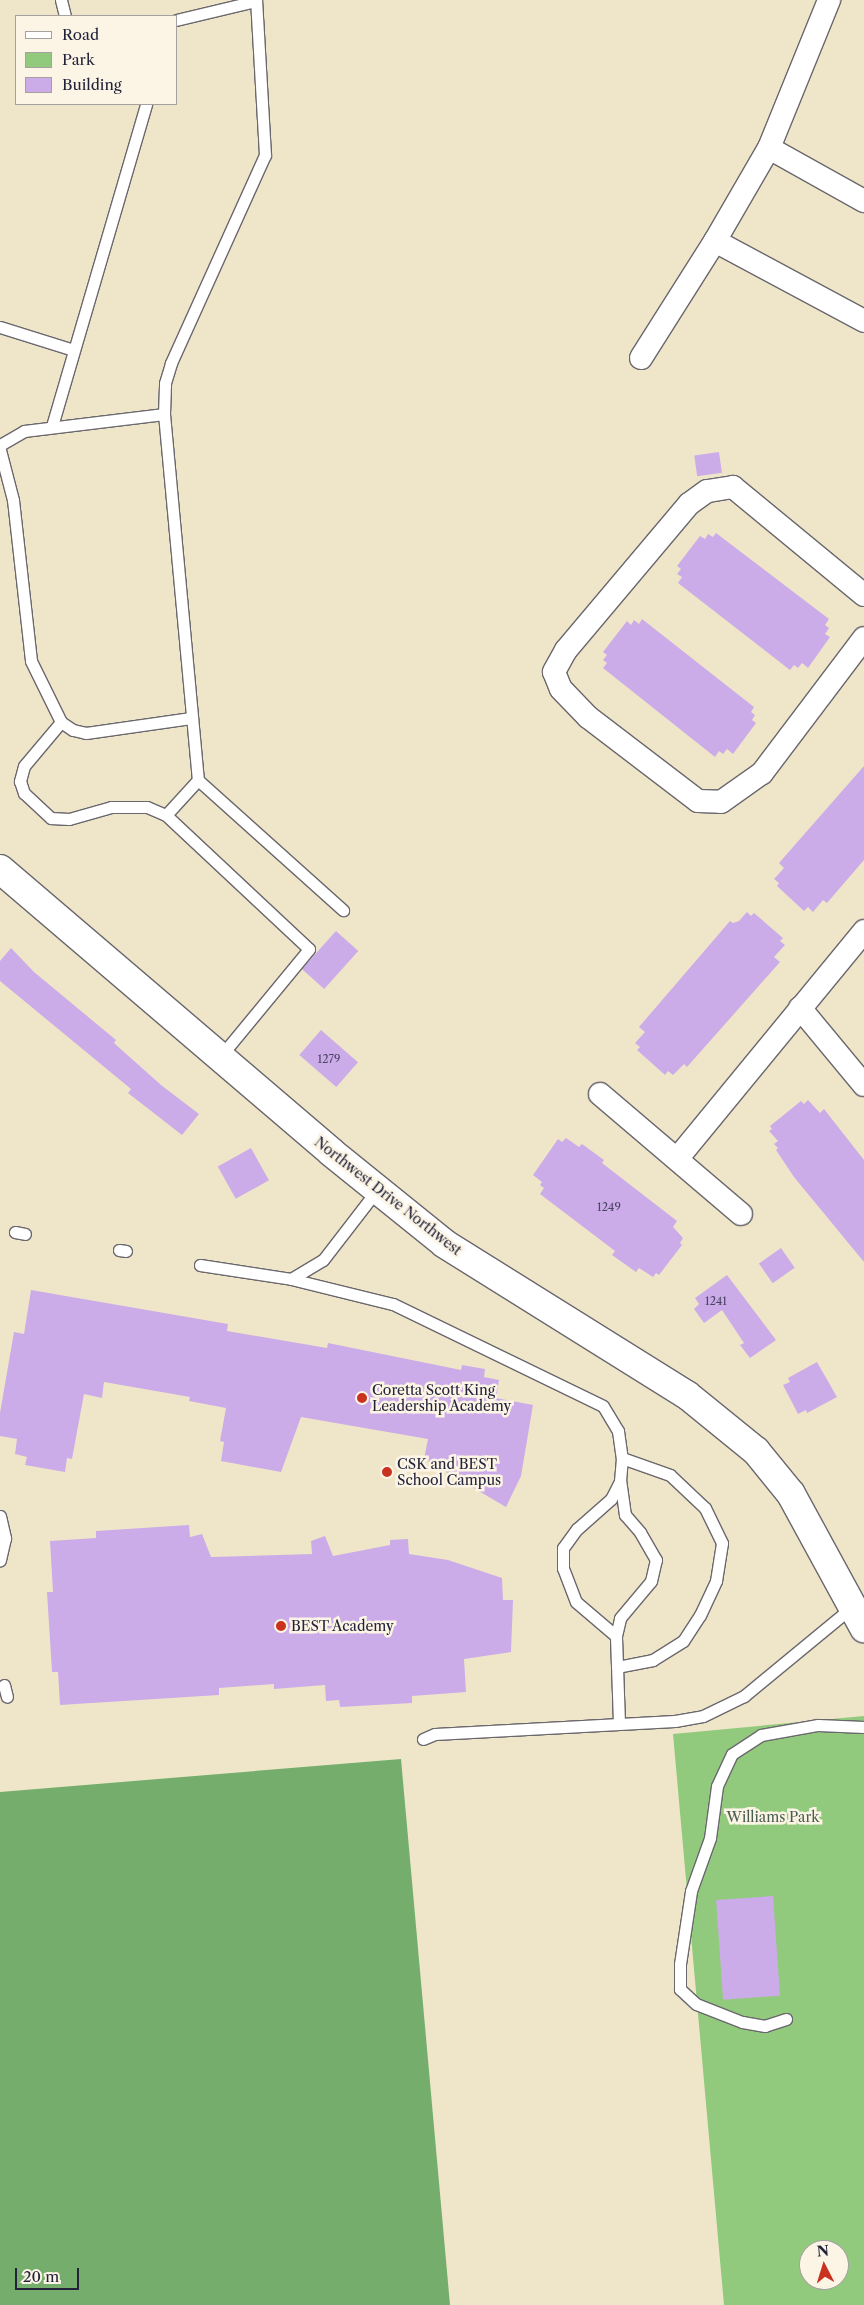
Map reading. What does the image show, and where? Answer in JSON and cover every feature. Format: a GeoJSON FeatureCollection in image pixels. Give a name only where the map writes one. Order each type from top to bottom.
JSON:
{"type":"FeatureCollection","features":[{"type":"Feature","properties":{"kind":"street"},"geometry":{"type":"LineString","coordinates":[[641,358],[715,242],[769,148],[829,0]]}},
{"type":"Feature","properties":{"kind":"street"},"geometry":{"type":"LineString","coordinates":[[769,148],[864,201]]}},
{"type":"Feature","properties":{"kind":"street"},"geometry":{"type":"LineString","coordinates":[[715,242],[864,321]]}},
{"type":"Feature","properties":{"kind":"street"},"geometry":{"type":"LineString","coordinates":[[864,595],[733,487],[707,490],[689,504],[566,650],[554,672],[561,689],[588,717],[698,801],[721,802],[762,773],[864,638]]}},
{"type":"Feature","properties":{"kind":"street","name":"Northwest Drive Northwest"},"geometry":{"type":"LineString","coordinates":[[0,869],[377,1190],[445,1244],[687,1395],[756,1451],[791,1494],[858,1617]]}},
{"type":"Feature","properties":{"kind":"street"},"geometry":{"type":"LineString","coordinates":[[677,1160],[864,931]]}},
{"type":"Feature","properties":{"kind":"street"},"geometry":{"type":"LineString","coordinates":[[800,1008],[864,1085]]}},
{"type":"Feature","properties":{"kind":"street"},"geometry":{"type":"LineString","coordinates":[[600,1094],[741,1214]]}},
{"type":"Feature","properties":{"kind":"lane"},"geometry":{"type":"LineString","coordinates":[[61,0],[65,15]]}},
{"type":"Feature","properties":{"kind":"lane"},"geometry":{"type":"LineString","coordinates":[[178,20],[256,1],[265,155],[171,363],[165,383],[164,414],[190,718],[198,780],[343,910]]}},
{"type":"Feature","properties":{"kind":"lane"},"geometry":{"type":"LineString","coordinates":[[52,426],[146,105]]}},
{"type":"Feature","properties":{"kind":"lane"},"geometry":{"type":"LineString","coordinates":[[0,327],[74,350]]}},
{"type":"Feature","properties":{"kind":"lane"},"geometry":{"type":"LineString","coordinates":[[0,445],[24,431],[52,426],[164,414]]}},
{"type":"Feature","properties":{"kind":"lane"},"geometry":{"type":"LineString","coordinates":[[0,450],[13,500],[31,662],[61,722],[73,730],[86,733],[190,718]]}},
{"type":"Feature","properties":{"kind":"lane"},"geometry":{"type":"LineString","coordinates":[[61,722],[24,766],[20,781],[24,793],[51,818],[69,819],[111,807],[147,807],[166,815],[309,949],[220,1057]]}},
{"type":"Feature","properties":{"kind":"lane"},"geometry":{"type":"LineString","coordinates":[[166,815],[198,780]]}},
{"type":"Feature","properties":{"kind":"lane"},"geometry":{"type":"LineString","coordinates":[[291,1279],[323,1260],[377,1190]]}},
{"type":"Feature","properties":{"kind":"lane"},"geometry":{"type":"LineString","coordinates":[[200,1265],[291,1279],[393,1304],[603,1406],[618,1431],[622,1458],[620,1481],[625,1515],[640,1532],[656,1560],[651,1581],[620,1618],[616,1636],[619,1722]]}},
{"type":"Feature","properties":{"kind":"lane"},"geometry":{"type":"LineString","coordinates":[[618,1667],[653,1660],[683,1641],[716,1581],[722,1543],[705,1508],[670,1475],[622,1458]]}},
{"type":"Feature","properties":{"kind":"lane"},"geometry":{"type":"LineString","coordinates":[[616,1636],[576,1602],[563,1568],[563,1548],[577,1529],[611,1499],[620,1481]]}},
{"type":"Feature","properties":{"kind":"lane"},"geometry":{"type":"LineString","coordinates":[[0,1516],[5,1538],[0,1560]]}},
{"type":"Feature","properties":{"kind":"lane"},"geometry":{"type":"LineString","coordinates":[[423,1739],[435,1734],[703,1716],[744,1696],[858,1617]]}},
{"type":"Feature","properties":{"kind":"lane"},"geometry":{"type":"LineString","coordinates":[[4,1685],[7,1697]]}},
{"type":"Feature","properties":{"kind":"lane"},"geometry":{"type":"LineString","coordinates":[[786,2019],[765,2026],[742,2022],[696,2004],[680,1989],[680,1964],[691,1891],[710,1838],[716,1786],[732,1754],[761,1735],[818,1724],[864,1728]]}},
{"type":"Feature","properties":{"kind":"green space","name":"Williams Park"},"geometry":{"type":"Polygon","coordinates":[[[864,1716],[864,2305],[724,2305],[673,1734],[864,1716]]]}},
{"type":"Feature","properties":{"kind":"green space"},"geometry":{"type":"Polygon","coordinates":[[[401,1759],[450,2305],[0,2305],[0,1792],[401,1759]]]}},
{"type":"Feature","properties":{"kind":"building"},"geometry":{"type":"Polygon","coordinates":[[[719,452],[722,473],[697,476],[694,455],[719,452]]]}},
{"type":"Feature","properties":{"kind":"building"},"geometry":{"type":"Polygon","coordinates":[[[716,533],[829,619],[825,625],[829,628],[825,634],[830,637],[808,668],[802,663],[798,668],[794,665],[790,670],[678,583],[682,577],[677,574],[681,569],[677,566],[700,536],[705,539],[708,534],[713,537],[716,533]]]}},
{"type":"Feature","properties":{"kind":"building"},"geometry":{"type":"Polygon","coordinates":[[[642,619],[754,707],[751,712],[755,715],[752,720],[756,723],[733,754],[727,749],[723,754],[719,751],[715,757],[603,668],[607,663],[603,660],[607,655],[603,652],[627,621],[631,625],[634,620],[639,624],[642,619]]]}},
{"type":"Feature","properties":{"kind":"building"},"geometry":{"type":"Polygon","coordinates":[[[864,766],[864,860],[827,903],[823,900],[813,912],[808,907],[804,911],[777,886],[779,883],[774,879],[784,868],[779,863],[864,766]]]}},
{"type":"Feature","properties":{"kind":"building"},"geometry":{"type":"Polygon","coordinates":[[[747,912],[751,916],[754,913],[783,938],[780,941],[785,945],[774,957],[780,962],[687,1067],[684,1064],[673,1075],[668,1071],[665,1075],[637,1050],[640,1047],[635,1043],[645,1032],[639,1027],[730,921],[733,923],[739,921],[747,912]]]}},
{"type":"Feature","properties":{"kind":"building"},"geometry":{"type":"Polygon","coordinates":[[[336,931],[358,951],[324,989],[302,969],[336,931]]]}},
{"type":"Feature","properties":{"kind":"building"},"geometry":{"type":"Polygon","coordinates":[[[11,948],[34,972],[116,1040],[114,1043],[161,1085],[199,1114],[182,1135],[128,1093],[131,1089],[0,981],[0,961],[11,948]]]}},
{"type":"Feature","properties":{"kind":"building"},"geometry":{"type":"Polygon","coordinates":[[[321,1030],[358,1062],[336,1087],[299,1055],[321,1030]]]}},
{"type":"Feature","properties":{"kind":"building"},"geometry":{"type":"Polygon","coordinates":[[[808,1100],[820,1113],[824,1109],[864,1160],[864,1262],[794,1177],[776,1150],[778,1148],[774,1144],[778,1141],[769,1131],[772,1129],[770,1126],[801,1101],[804,1104],[808,1100]]]}},
{"type":"Feature","properties":{"kind":"building"},"geometry":{"type":"Polygon","coordinates":[[[566,1138],[579,1147],[582,1144],[604,1160],[602,1163],[677,1221],[673,1227],[683,1238],[680,1243],[682,1245],[659,1275],[656,1273],[653,1277],[639,1268],[636,1272],[612,1255],[615,1251],[540,1194],[544,1188],[540,1185],[542,1182],[533,1175],[558,1139],[562,1142],[566,1138]]]}},
{"type":"Feature","properties":{"kind":"building"},"geometry":{"type":"Polygon","coordinates":[[[251,1148],[269,1180],[236,1199],[218,1166],[251,1148]]]}},
{"type":"Feature","properties":{"kind":"building"},"geometry":{"type":"Polygon","coordinates":[[[781,1248],[795,1268],[773,1283],[759,1263],[781,1248]]]}},
{"type":"Feature","properties":{"kind":"building"},"geometry":{"type":"Polygon","coordinates":[[[727,1275],[776,1340],[750,1358],[740,1345],[744,1343],[722,1310],[704,1323],[694,1309],[699,1304],[695,1298],[727,1275]]]}},
{"type":"Feature","properties":{"kind":"building","name":"Coretta Scott King Leadership Academy"},"geometry":{"type":"Polygon","coordinates":[[[31,1290],[228,1324],[227,1331],[327,1348],[328,1343],[461,1370],[462,1365],[485,1369],[484,1377],[499,1380],[496,1398],[533,1405],[521,1476],[506,1507],[424,1459],[428,1439],[301,1417],[281,1472],[221,1461],[224,1442],[220,1441],[226,1408],[189,1401],[190,1397],[104,1382],[102,1398],[84,1394],[72,1459],[67,1458],[65,1472],[25,1465],[27,1457],[15,1454],[17,1439],[0,1436],[0,1413],[14,1332],[24,1334],[31,1290]]]}},
{"type":"Feature","properties":{"kind":"building"},"geometry":{"type":"Polygon","coordinates":[[[817,1362],[837,1397],[807,1413],[806,1410],[798,1414],[783,1385],[790,1382],[788,1378],[817,1362]]]}},
{"type":"Feature","properties":{"kind":"building","name":"BEST Academy"},"geometry":{"type":"Polygon","coordinates":[[[189,1525],[190,1537],[202,1534],[211,1557],[312,1554],[311,1541],[325,1536],[333,1556],[390,1545],[390,1540],[408,1539],[409,1554],[448,1560],[502,1578],[503,1600],[513,1600],[511,1652],[464,1659],[466,1692],[412,1696],[412,1703],[340,1707],[339,1700],[326,1701],[325,1685],[274,1689],[274,1684],[219,1688],[219,1695],[60,1705],[58,1672],[52,1672],[47,1592],[53,1592],[50,1541],[96,1538],[96,1531],[189,1525]]]}},
{"type":"Feature","properties":{"kind":"building"},"geometry":{"type":"Polygon","coordinates":[[[773,1896],[780,1996],[723,2000],[716,1900],[773,1896]]]}},
{"type":"Feature","properties":{"kind":"place","name":"Coretta Scott King Leadership Academy"},"geometry":{"type":"Point","coordinates":[362,1398]}},
{"type":"Feature","properties":{"kind":"place","name":"CSK and BEST School Campus"},"geometry":{"type":"Point","coordinates":[387,1472]}},
{"type":"Feature","properties":{"kind":"place","name":"BEST Academy"},"geometry":{"type":"Point","coordinates":[281,1626]}}]}
